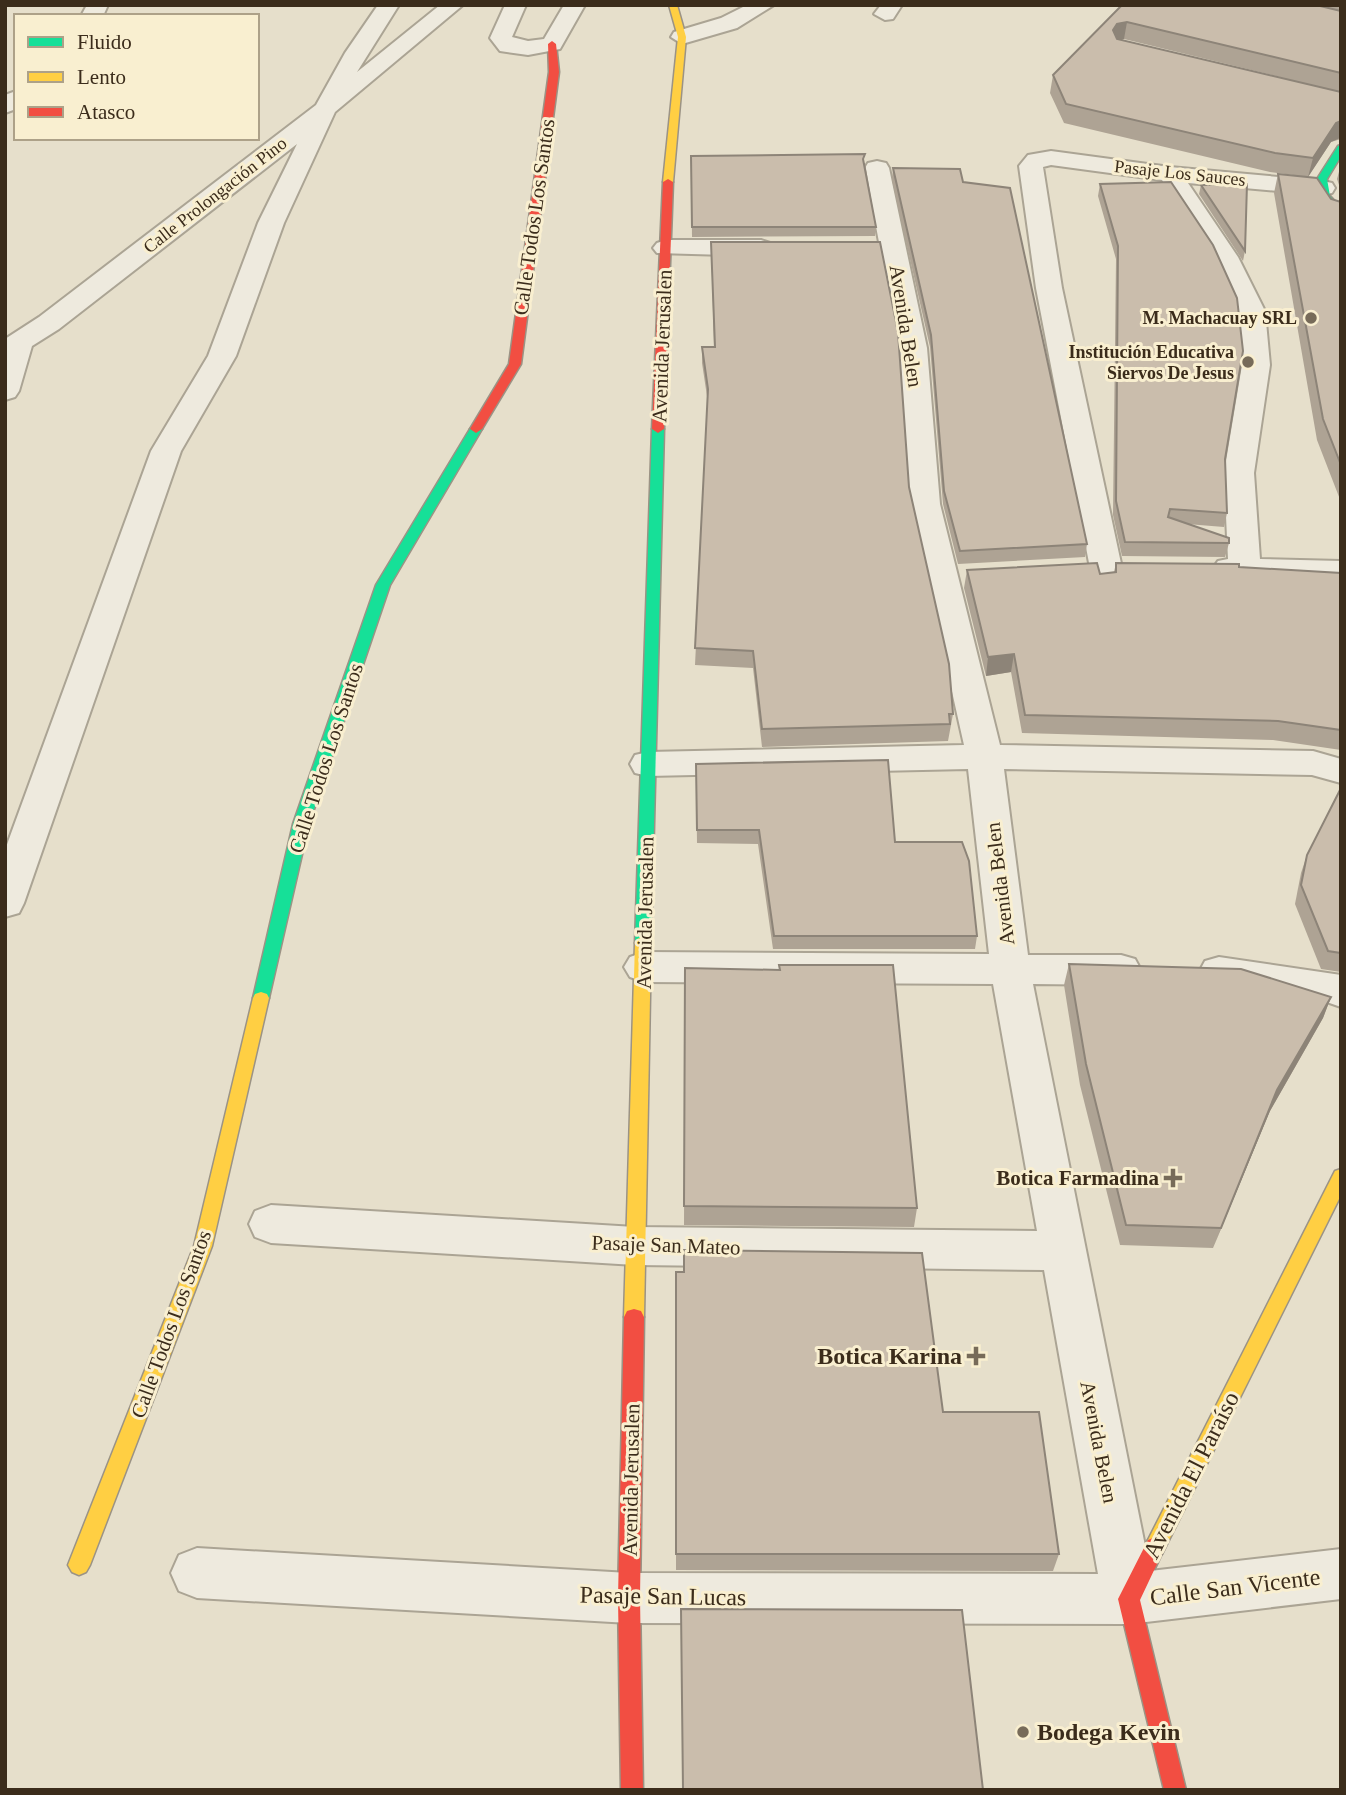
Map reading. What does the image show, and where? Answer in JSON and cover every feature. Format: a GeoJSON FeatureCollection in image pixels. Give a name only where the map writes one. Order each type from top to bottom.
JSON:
{"type":"FeatureCollection","features":[{"type":"Feature","properties":{"kind":"street"},"geometry":{"type":"LineString","coordinates":[[5,903],[166,451],[222,356],[271,223],[326,107],[356,53],[389,5]]}},
{"type":"Feature","properties":{"kind":"street","name":"Calle Prolongación Pino"},"geometry":{"type":"LineString","coordinates":[[12,347],[251,169],[453,5]]}},
{"type":"Feature","properties":{"kind":"street"},"geometry":{"type":"LineString","coordinates":[[516,5],[501,38],[508,46],[528,48],[552,44],[575,5]]}},
{"type":"Feature","properties":{"kind":"street"},"geometry":{"type":"LineString","coordinates":[[673,5],[682,37],[729,23],[764,5]]}},
{"type":"Feature","properties":{"kind":"street","name":"Avenida Jerusalen"},"geometry":{"type":"LineString","coordinates":[[632,1790],[629,1598],[648,764],[669,164],[682,37]]}},
{"type":"Feature","properties":{"kind":"street","name":"Calle Todos Los Santos"},"geometry":{"type":"LineString","coordinates":[[79,1566],[203,1246],[301,824],[383,585],[515,364],[554,72],[552,44]]}},
{"type":"Feature","properties":{"kind":"street"},"geometry":{"type":"LineString","coordinates":[[1053,136],[1183,175],[1251,311],[1256,365],[1239,473],[1245,569]]}},
{"type":"Feature","properties":{"kind":"street"},"geometry":{"type":"LineString","coordinates":[[1341,148],[1322,179],[1325,197],[1341,215]]}},
{"type":"Feature","properties":{"kind":"street","name":"Pasaje Los Sauces"},"geometry":{"type":"LineString","coordinates":[[1106,568],[1049,288],[1031,166],[1037,160],[1051,158],[1183,175],[1323,188]]}},
{"type":"Feature","properties":{"kind":"street","name":"Avenida Belen"},"geometry":{"type":"LineString","coordinates":[[877,168],[879,247],[913,348],[925,504],[957,576],[985,757],[1010,967],[1129,1599]]}},
{"type":"Feature","properties":{"kind":"street"},"geometry":{"type":"LineString","coordinates":[[666,248],[786,248]]}},
{"type":"Feature","properties":{"kind":"street"},"geometry":{"type":"LineString","coordinates":[[5,391],[12,347]]}},
{"type":"Feature","properties":{"kind":"street"},"geometry":{"type":"LineString","coordinates":[[1203,568],[1341,571]]}},
{"type":"Feature","properties":{"kind":"street"},"geometry":{"type":"LineString","coordinates":[[648,764],[985,757],[1313,763],[1341,771]]}},
{"type":"Feature","properties":{"kind":"street"},"geometry":{"type":"LineString","coordinates":[[644,967],[1010,967],[1174,971],[1241,974],[1327,986],[1341,992]]}},
{"type":"Feature","properties":{"kind":"street","name":"Avenida El Paraíso"},"geometry":{"type":"LineString","coordinates":[[1129,1599],[1341,1176]]}},
{"type":"Feature","properties":{"kind":"street","name":"Pasaje San Mateo"},"geometry":{"type":"LineString","coordinates":[[271,1224],[635,1246],[1062,1251]]}},
{"type":"Feature","properties":{"kind":"street","name":"Pasaje San Lucas"},"geometry":{"type":"LineString","coordinates":[[197,1573],[629,1598],[1129,1599]]}},
{"type":"Feature","properties":{"kind":"street","name":"Calle San Vicente"},"geometry":{"type":"LineString","coordinates":[[1129,1599],[1341,1574]]}},
{"type":"Feature","properties":{"kind":"street"},"geometry":{"type":"LineString","coordinates":[[1129,1599],[1175,1790]]}},
{"type":"Feature","properties":{"kind":"building"},"geometry":{"type":"Polygon","coordinates":[[[1122,5],[1316,5],[1341,11],[1341,73],[1127,22],[1117,24],[1113,30],[1117,39],[1341,92],[1341,121],[1336,123],[1313,158],[1275,153],[1066,104],[1053,75],[1122,5]]]}},
{"type":"Feature","properties":{"kind":"building"},"geometry":{"type":"Polygon","coordinates":[[[865,154],[863,159],[876,227],[692,227],[691,156],[865,154]]]}},
{"type":"Feature","properties":{"kind":"building"},"geometry":{"type":"Polygon","coordinates":[[[893,168],[960,169],[963,182],[1010,188],[1087,544],[960,551],[944,491],[931,335],[893,168]]]}},
{"type":"Feature","properties":{"kind":"building"},"geometry":{"type":"Polygon","coordinates":[[[1278,174],[1317,178],[1331,199],[1341,202],[1341,465],[1323,419],[1278,174]]]}},
{"type":"Feature","properties":{"kind":"building"},"geometry":{"type":"Polygon","coordinates":[[[1171,182],[1213,245],[1237,298],[1243,351],[1225,459],[1227,513],[1170,509],[1168,517],[1229,538],[1229,543],[1125,542],[1116,501],[1118,246],[1100,184],[1171,182]]]}},
{"type":"Feature","properties":{"kind":"building"},"geometry":{"type":"Polygon","coordinates":[[[1247,184],[1245,251],[1201,185],[1247,184]]]}},
{"type":"Feature","properties":{"kind":"building"},"geometry":{"type":"Polygon","coordinates":[[[711,242],[880,242],[898,332],[909,487],[949,664],[953,714],[949,714],[950,724],[762,729],[753,651],[695,648],[708,389],[702,347],[715,347],[711,242]]]}},
{"type":"Feature","properties":{"kind":"building"},"geometry":{"type":"Polygon","coordinates":[[[1097,563],[1100,574],[1116,572],[1116,563],[1239,564],[1239,567],[1341,573],[1341,730],[1278,721],[1025,715],[1014,654],[988,657],[967,570],[1097,563]]]}},
{"type":"Feature","properties":{"kind":"building"},"geometry":{"type":"Polygon","coordinates":[[[888,760],[895,842],[962,842],[969,861],[977,936],[774,936],[759,830],[697,830],[696,764],[888,760]]]}},
{"type":"Feature","properties":{"kind":"building"},"geometry":{"type":"Polygon","coordinates":[[[1341,788],[1341,953],[1328,951],[1301,885],[1307,855],[1341,788]]]}},
{"type":"Feature","properties":{"kind":"building"},"geometry":{"type":"Polygon","coordinates":[[[1069,964],[1241,969],[1331,997],[1277,1090],[1221,1228],[1126,1225],[1086,1064],[1069,964]]]}},
{"type":"Feature","properties":{"kind":"building"},"geometry":{"type":"Polygon","coordinates":[[[779,965],[893,965],[917,1208],[684,1206],[685,968],[780,970],[779,965]]]}},
{"type":"Feature","properties":{"kind":"building"},"geometry":{"type":"Polygon","coordinates":[[[684,1250],[922,1253],[943,1412],[1039,1412],[1059,1554],[676,1554],[676,1272],[684,1272],[684,1250]]]}},
{"type":"Feature","properties":{"kind":"building"},"geometry":{"type":"Polygon","coordinates":[[[681,1609],[962,1610],[983,1790],[683,1790],[681,1609]]]}},
{"type":"Feature","properties":{"kind":"traffic: fast"},"geometry":{"type":"LineString","coordinates":[[1341,148],[1322,179],[1325,197],[1341,215]]}},
{"type":"Feature","properties":{"kind":"traffic: fast"},"geometry":{"type":"LineString","coordinates":[[261,998],[301,824],[383,585],[476,429]]}},
{"type":"Feature","properties":{"kind":"traffic: fast"},"geometry":{"type":"LineString","coordinates":[[643,943],[658,429]]}},
{"type":"Feature","properties":{"kind":"traffic: slow"},"geometry":{"type":"LineString","coordinates":[[668,182],[682,37],[673,5]]}},
{"type":"Feature","properties":{"kind":"traffic: slow"},"geometry":{"type":"LineString","coordinates":[[634,1317],[643,943]]}},
{"type":"Feature","properties":{"kind":"traffic: slow"},"geometry":{"type":"LineString","coordinates":[[79,1565],[203,1246],[261,998]]}},
{"type":"Feature","properties":{"kind":"traffic: slow"},"geometry":{"type":"LineString","coordinates":[[1155,1547],[1341,1176]]}},
{"type":"Feature","properties":{"kind":"traffic: jam"},"geometry":{"type":"LineString","coordinates":[[476,429],[515,364],[554,72],[552,44]]}},
{"type":"Feature","properties":{"kind":"traffic: jam"},"geometry":{"type":"LineString","coordinates":[[658,429],[668,182]]}},
{"type":"Feature","properties":{"kind":"traffic: jam"},"geometry":{"type":"LineString","coordinates":[[632,1790],[629,1598],[634,1317]]}},
{"type":"Feature","properties":{"kind":"traffic: jam"},"geometry":{"type":"LineString","coordinates":[[1155,1547],[1129,1599],[1175,1790]]}},
{"type":"Feature","properties":{"kind":"place","name":"M. Machacuay SRL"},"geometry":{"type":"Point","coordinates":[1311,318]}},
{"type":"Feature","properties":{"kind":"place","name":"Institución Educativa Siervos De Jesus"},"geometry":{"type":"Point","coordinates":[1248,362]}},
{"type":"Feature","properties":{"kind":"place","name":"Botica Farmadina"},"geometry":{"type":"Point","coordinates":[1173,1178]}},
{"type":"Feature","properties":{"kind":"place","name":"Botica Karina"},"geometry":{"type":"Point","coordinates":[976,1356]}},
{"type":"Feature","properties":{"kind":"place","name":"Bodega Kevin"},"geometry":{"type":"Point","coordinates":[1023,1732]}}]}
